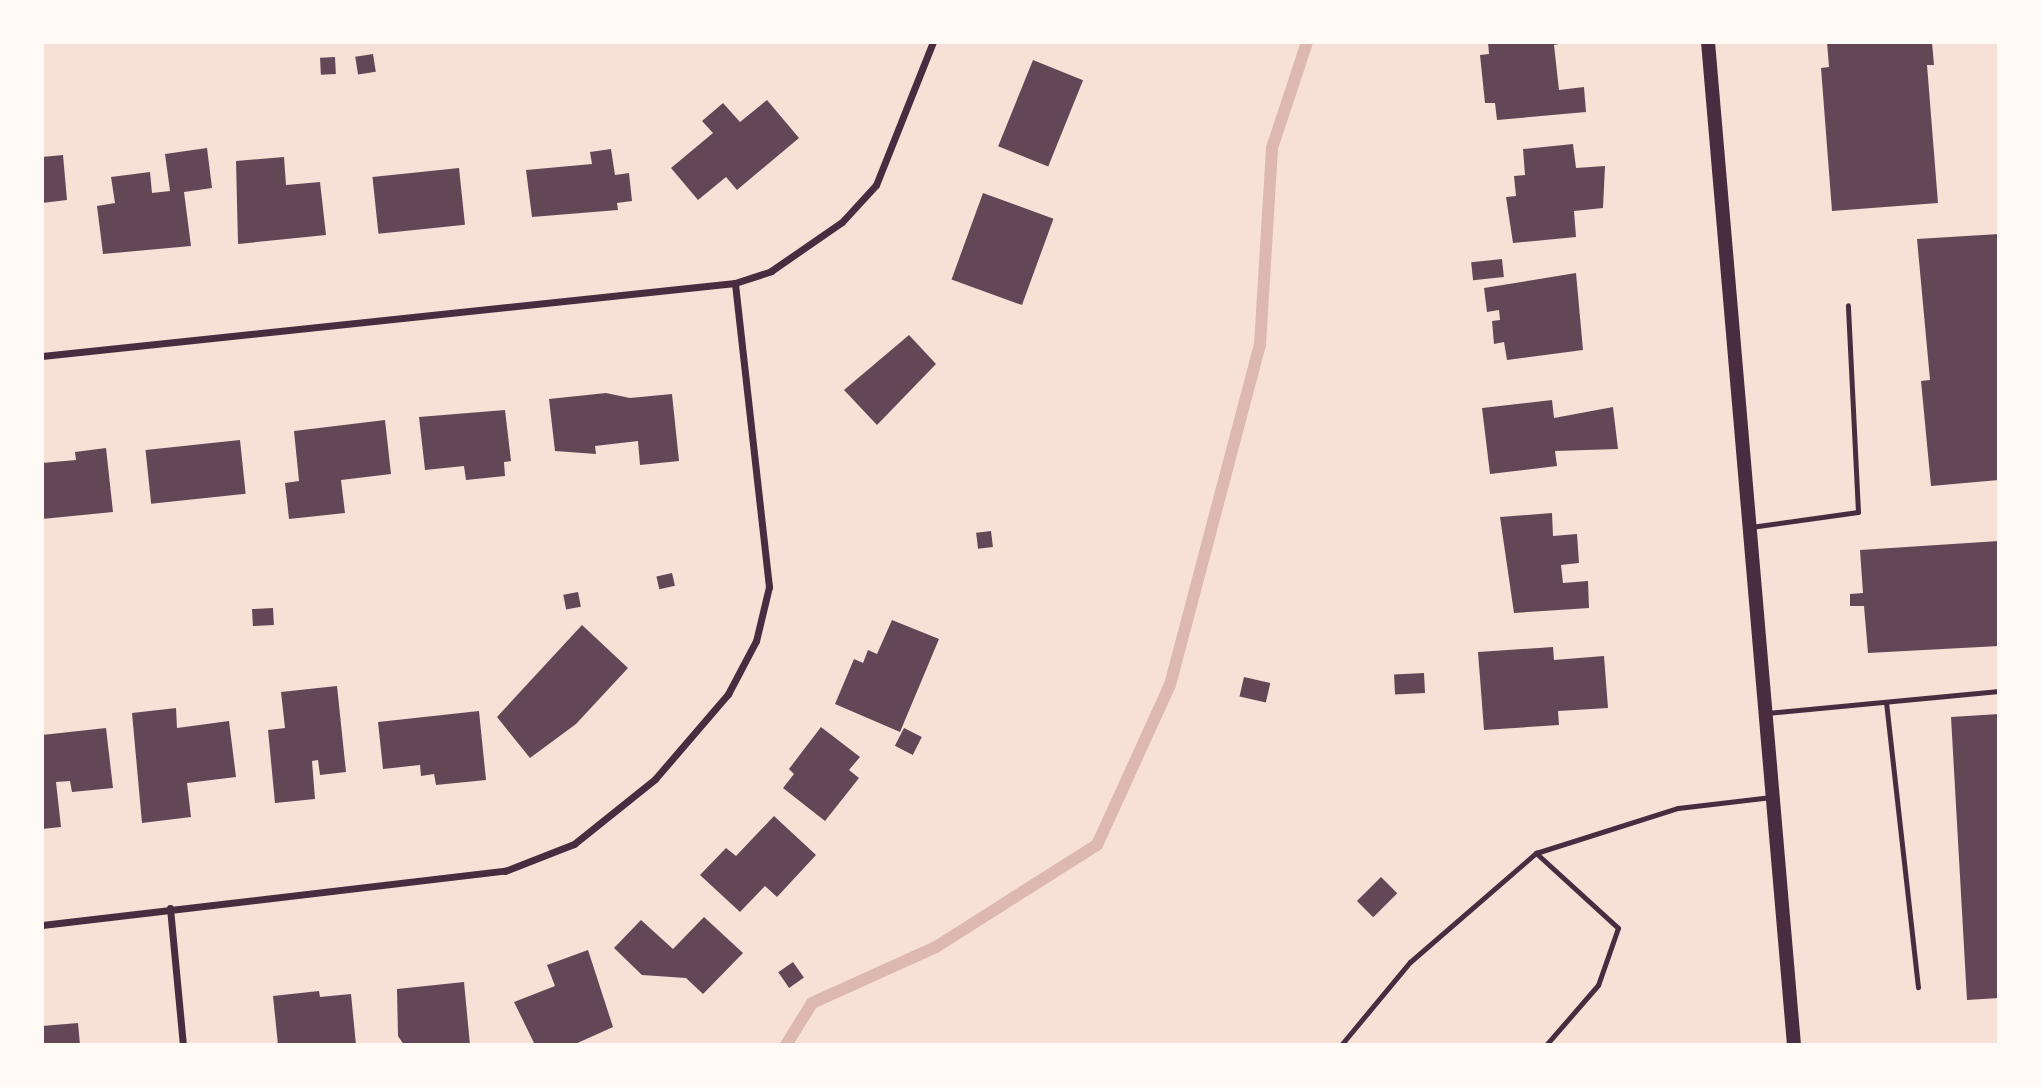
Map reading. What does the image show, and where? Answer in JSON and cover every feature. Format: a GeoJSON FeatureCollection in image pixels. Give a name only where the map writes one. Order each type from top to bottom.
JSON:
{"type":"FeatureCollection","features":[{"type":"Feature","properties":{"kind":"main road"},"geometry":{"type":"LineString","coordinates":[[1708,42],[1794,1045]]}},
{"type":"Feature","properties":{"kind":"street"},"geometry":{"type":"LineString","coordinates":[[42,356],[735,283],[803,251],[876,186],[933,42]]}},
{"type":"Feature","properties":{"kind":"street"},"geometry":{"type":"LineString","coordinates":[[42,925],[506,871],[541,860],[599,827],[700,732],[757,641],[769,587],[735,283]]}},
{"type":"Feature","properties":{"kind":"street"},"geometry":{"type":"LineString","coordinates":[[170,908],[183,1045]]}},
{"type":"Feature","properties":{"kind":"lane"},"geometry":{"type":"LineString","coordinates":[[1751,527],[1858,512],[1848,305]]}},
{"type":"Feature","properties":{"kind":"lane"},"geometry":{"type":"LineString","coordinates":[[1767,713],[1999,691]]}},
{"type":"Feature","properties":{"kind":"lane"},"geometry":{"type":"LineString","coordinates":[[1886,702],[1918,986]]}},
{"type":"Feature","properties":{"kind":"lane"},"geometry":{"type":"LineString","coordinates":[[1341,1045],[1410,962],[1536,853],[1678,808],[1774,797]]}},
{"type":"Feature","properties":{"kind":"lane"},"geometry":{"type":"LineString","coordinates":[[1536,853],[1618,928],[1598,985],[1545,1045]]}},
{"type":"Feature","properties":{"kind":"building"},"geometry":{"type":"Polygon","coordinates":[[[1488,42],[1567,42],[1554,45],[1559,90],[1584,87],[1586,112],[1497,120],[1495,103],[1485,103],[1480,55],[1489,54],[1488,42]]]}},
{"type":"Feature","properties":{"kind":"building"},"geometry":{"type":"Polygon","coordinates":[[[1827,42],[1932,42],[1934,65],[1927,65],[1938,203],[1832,211],[1821,68],[1829,67],[1827,42]]]}},
{"type":"Feature","properties":{"kind":"building"},"geometry":{"type":"Polygon","coordinates":[[[373,54],[376,72],[358,75],[355,57],[373,54]]]}},
{"type":"Feature","properties":{"kind":"building"},"geometry":{"type":"Polygon","coordinates":[[[335,57],[336,74],[321,75],[320,58],[335,57]]]}},
{"type":"Feature","properties":{"kind":"building"},"geometry":{"type":"Polygon","coordinates":[[[1033,60],[1083,80],[1048,166],[998,146],[1033,60]]]}},
{"type":"Feature","properties":{"kind":"building"},"geometry":{"type":"Polygon","coordinates":[[[767,100],[799,138],[737,190],[726,177],[698,200],[671,168],[713,133],[702,121],[723,103],[740,122],[767,100]]]}},
{"type":"Feature","properties":{"kind":"building"},"geometry":{"type":"Polygon","coordinates":[[[1573,144],[1576,168],[1605,166],[1603,208],[1574,211],[1576,237],[1513,243],[1506,197],[1516,196],[1514,176],[1525,175],[1523,149],[1573,144]]]}},
{"type":"Feature","properties":{"kind":"building"},"geometry":{"type":"Polygon","coordinates":[[[207,148],[212,188],[184,192],[191,246],[103,254],[97,206],[115,203],[111,177],[150,172],[152,193],[170,191],[165,154],[207,148]]]}},
{"type":"Feature","properties":{"kind":"building"},"geometry":{"type":"Polygon","coordinates":[[[611,149],[615,175],[629,173],[632,201],[617,203],[618,210],[532,217],[526,170],[592,164],[590,152],[611,149]]]}},
{"type":"Feature","properties":{"kind":"building"},"geometry":{"type":"Polygon","coordinates":[[[63,155],[67,200],[42,203],[42,157],[63,155]]]}},
{"type":"Feature","properties":{"kind":"building"},"geometry":{"type":"Polygon","coordinates":[[[284,157],[286,185],[320,182],[326,235],[238,244],[236,161],[284,157]]]}},
{"type":"Feature","properties":{"kind":"building"},"geometry":{"type":"Polygon","coordinates":[[[459,168],[465,225],[378,234],[372,177],[459,168]]]}},
{"type":"Feature","properties":{"kind":"building"},"geometry":{"type":"Polygon","coordinates":[[[983,193],[1053,219],[1022,305],[952,279],[983,193]]]}},
{"type":"Feature","properties":{"kind":"building"},"geometry":{"type":"Polygon","coordinates":[[[1999,234],[1999,480],[1931,486],[1921,381],[1930,380],[1917,239],[1999,234]]]}},
{"type":"Feature","properties":{"kind":"building"},"geometry":{"type":"Polygon","coordinates":[[[1502,259],[1504,277],[1473,280],[1471,262],[1502,259]]]}},
{"type":"Feature","properties":{"kind":"building"},"geometry":{"type":"Polygon","coordinates":[[[1576,273],[1583,350],[1507,360],[1504,342],[1494,344],[1492,321],[1500,320],[1499,310],[1487,312],[1484,288],[1576,273]]]}},
{"type":"Feature","properties":{"kind":"building"},"geometry":{"type":"Polygon","coordinates":[[[909,335],[936,364],[877,425],[844,390],[909,335]]]}},
{"type":"Feature","properties":{"kind":"building"},"geometry":{"type":"Polygon","coordinates":[[[606,393],[630,398],[672,394],[679,461],[640,465],[638,441],[595,446],[596,454],[555,451],[549,399],[606,393]]]}},
{"type":"Feature","properties":{"kind":"building"},"geometry":{"type":"Polygon","coordinates":[[[1552,400],[1554,418],[1613,407],[1618,449],[1555,451],[1557,466],[1490,474],[1482,408],[1552,400]]]}},
{"type":"Feature","properties":{"kind":"building"},"geometry":{"type":"Polygon","coordinates":[[[505,410],[511,461],[504,462],[505,476],[466,480],[464,466],[425,470],[419,417],[505,410]]]}},
{"type":"Feature","properties":{"kind":"building"},"geometry":{"type":"Polygon","coordinates":[[[385,420],[391,474],[341,480],[345,513],[289,519],[285,483],[299,481],[294,431],[385,420]]]}},
{"type":"Feature","properties":{"kind":"building"},"geometry":{"type":"Polygon","coordinates":[[[240,440],[246,494],[151,504],[146,450],[240,440]]]}},
{"type":"Feature","properties":{"kind":"building"},"geometry":{"type":"Polygon","coordinates":[[[106,448],[113,512],[42,519],[42,463],[76,460],[75,452],[106,448]]]}},
{"type":"Feature","properties":{"kind":"building"},"geometry":{"type":"Polygon","coordinates":[[[1552,513],[1553,536],[1577,534],[1579,563],[1561,565],[1563,583],[1588,581],[1589,608],[1514,613],[1500,517],[1552,513]]]}},
{"type":"Feature","properties":{"kind":"building"},"geometry":{"type":"Polygon","coordinates":[[[991,531],[993,547],[978,549],[976,533],[991,531]]]}},
{"type":"Feature","properties":{"kind":"building"},"geometry":{"type":"Polygon","coordinates":[[[1999,541],[1999,646],[1868,653],[1864,606],[1850,606],[1850,594],[1863,593],[1860,550],[1999,541]]]}},
{"type":"Feature","properties":{"kind":"building"},"geometry":{"type":"Polygon","coordinates":[[[672,573],[675,586],[659,589],[656,577],[672,573]]]}},
{"type":"Feature","properties":{"kind":"building"},"geometry":{"type":"Polygon","coordinates":[[[578,592],[581,607],[566,610],[563,595],[578,592]]]}},
{"type":"Feature","properties":{"kind":"building"},"geometry":{"type":"Polygon","coordinates":[[[273,608],[274,625],[253,626],[252,609],[273,608]]]}},
{"type":"Feature","properties":{"kind":"building"},"geometry":{"type":"Polygon","coordinates":[[[892,620],[939,639],[900,732],[835,704],[854,659],[863,663],[868,650],[877,654],[892,620]]]}},
{"type":"Feature","properties":{"kind":"building"},"geometry":{"type":"Polygon","coordinates":[[[582,625],[628,668],[576,724],[530,758],[497,717],[582,625]]]}},
{"type":"Feature","properties":{"kind":"building"},"geometry":{"type":"Polygon","coordinates":[[[1553,647],[1554,660],[1604,656],[1608,708],[1558,711],[1559,725],[1484,730],[1478,652],[1553,647]]]}},
{"type":"Feature","properties":{"kind":"building"},"geometry":{"type":"Polygon","coordinates":[[[1424,673],[1425,693],[1395,695],[1394,675],[1424,673]]]}},
{"type":"Feature","properties":{"kind":"building"},"geometry":{"type":"Polygon","coordinates":[[[1244,677],[1270,683],[1266,703],[1240,696],[1244,677]]]}},
{"type":"Feature","properties":{"kind":"building"},"geometry":{"type":"Polygon","coordinates":[[[337,686],[346,772],[320,775],[318,760],[312,761],[315,799],[275,803],[268,730],[285,728],[281,692],[337,686]]]}},
{"type":"Feature","properties":{"kind":"building"},"geometry":{"type":"Polygon","coordinates":[[[176,708],[177,728],[229,721],[236,777],[187,783],[191,817],[142,823],[132,713],[176,708]]]}},
{"type":"Feature","properties":{"kind":"building"},"geometry":{"type":"Polygon","coordinates":[[[479,711],[486,780],[436,785],[434,774],[421,776],[420,765],[383,769],[378,722],[479,711]]]}},
{"type":"Feature","properties":{"kind":"building"},"geometry":{"type":"Polygon","coordinates":[[[1999,714],[1999,998],[1967,1000],[1951,717],[1999,714]]]}},
{"type":"Feature","properties":{"kind":"building"},"geometry":{"type":"Polygon","coordinates":[[[821,727],[860,757],[849,770],[859,778],[825,821],[783,788],[794,774],[789,769],[821,727]]]}},
{"type":"Feature","properties":{"kind":"building"},"geometry":{"type":"Polygon","coordinates":[[[106,728],[113,788],[72,792],[70,781],[56,782],[61,827],[42,829],[42,735],[106,728]]]}},
{"type":"Feature","properties":{"kind":"building"},"geometry":{"type":"Polygon","coordinates":[[[904,728],[922,737],[913,755],[895,746],[904,728]]]}},
{"type":"Feature","properties":{"kind":"building"},"geometry":{"type":"Polygon","coordinates":[[[774,816],[816,855],[777,897],[765,886],[740,912],[700,875],[726,848],[736,856],[774,816]]]}},
{"type":"Feature","properties":{"kind":"building"},"geometry":{"type":"Polygon","coordinates":[[[1381,877],[1397,893],[1373,917],[1357,901],[1381,877]]]}},
{"type":"Feature","properties":{"kind":"building"},"geometry":{"type":"Polygon","coordinates":[[[704,917],[743,953],[703,994],[686,978],[642,975],[614,948],[641,920],[673,949],[704,917]]]}},
{"type":"Feature","properties":{"kind":"building"},"geometry":{"type":"Polygon","coordinates":[[[588,950],[613,1027],[573,1045],[535,1045],[514,1002],[555,986],[547,965],[588,950]]]}},
{"type":"Feature","properties":{"kind":"building"},"geometry":{"type":"Polygon","coordinates":[[[793,962],[804,978],[789,988],[778,972],[793,962]]]}},
{"type":"Feature","properties":{"kind":"building"},"geometry":{"type":"Polygon","coordinates":[[[464,982],[470,1045],[404,1045],[398,1036],[397,989],[464,982]]]}},
{"type":"Feature","properties":{"kind":"building"},"geometry":{"type":"Polygon","coordinates":[[[319,991],[320,997],[351,994],[356,1045],[278,1045],[273,996],[319,991]]]}},
{"type":"Feature","properties":{"kind":"building"},"geometry":{"type":"Polygon","coordinates":[[[78,1023],[80,1045],[42,1045],[42,1026],[78,1023]]]}},
{"type":"Feature","properties":{"kind":"waterway"},"geometry":{"type":"LineString","coordinates":[[786,1045],[812,1003],[936,947],[1097,845],[1170,685],[1260,345],[1272,148],[1307,42]]}}]}
